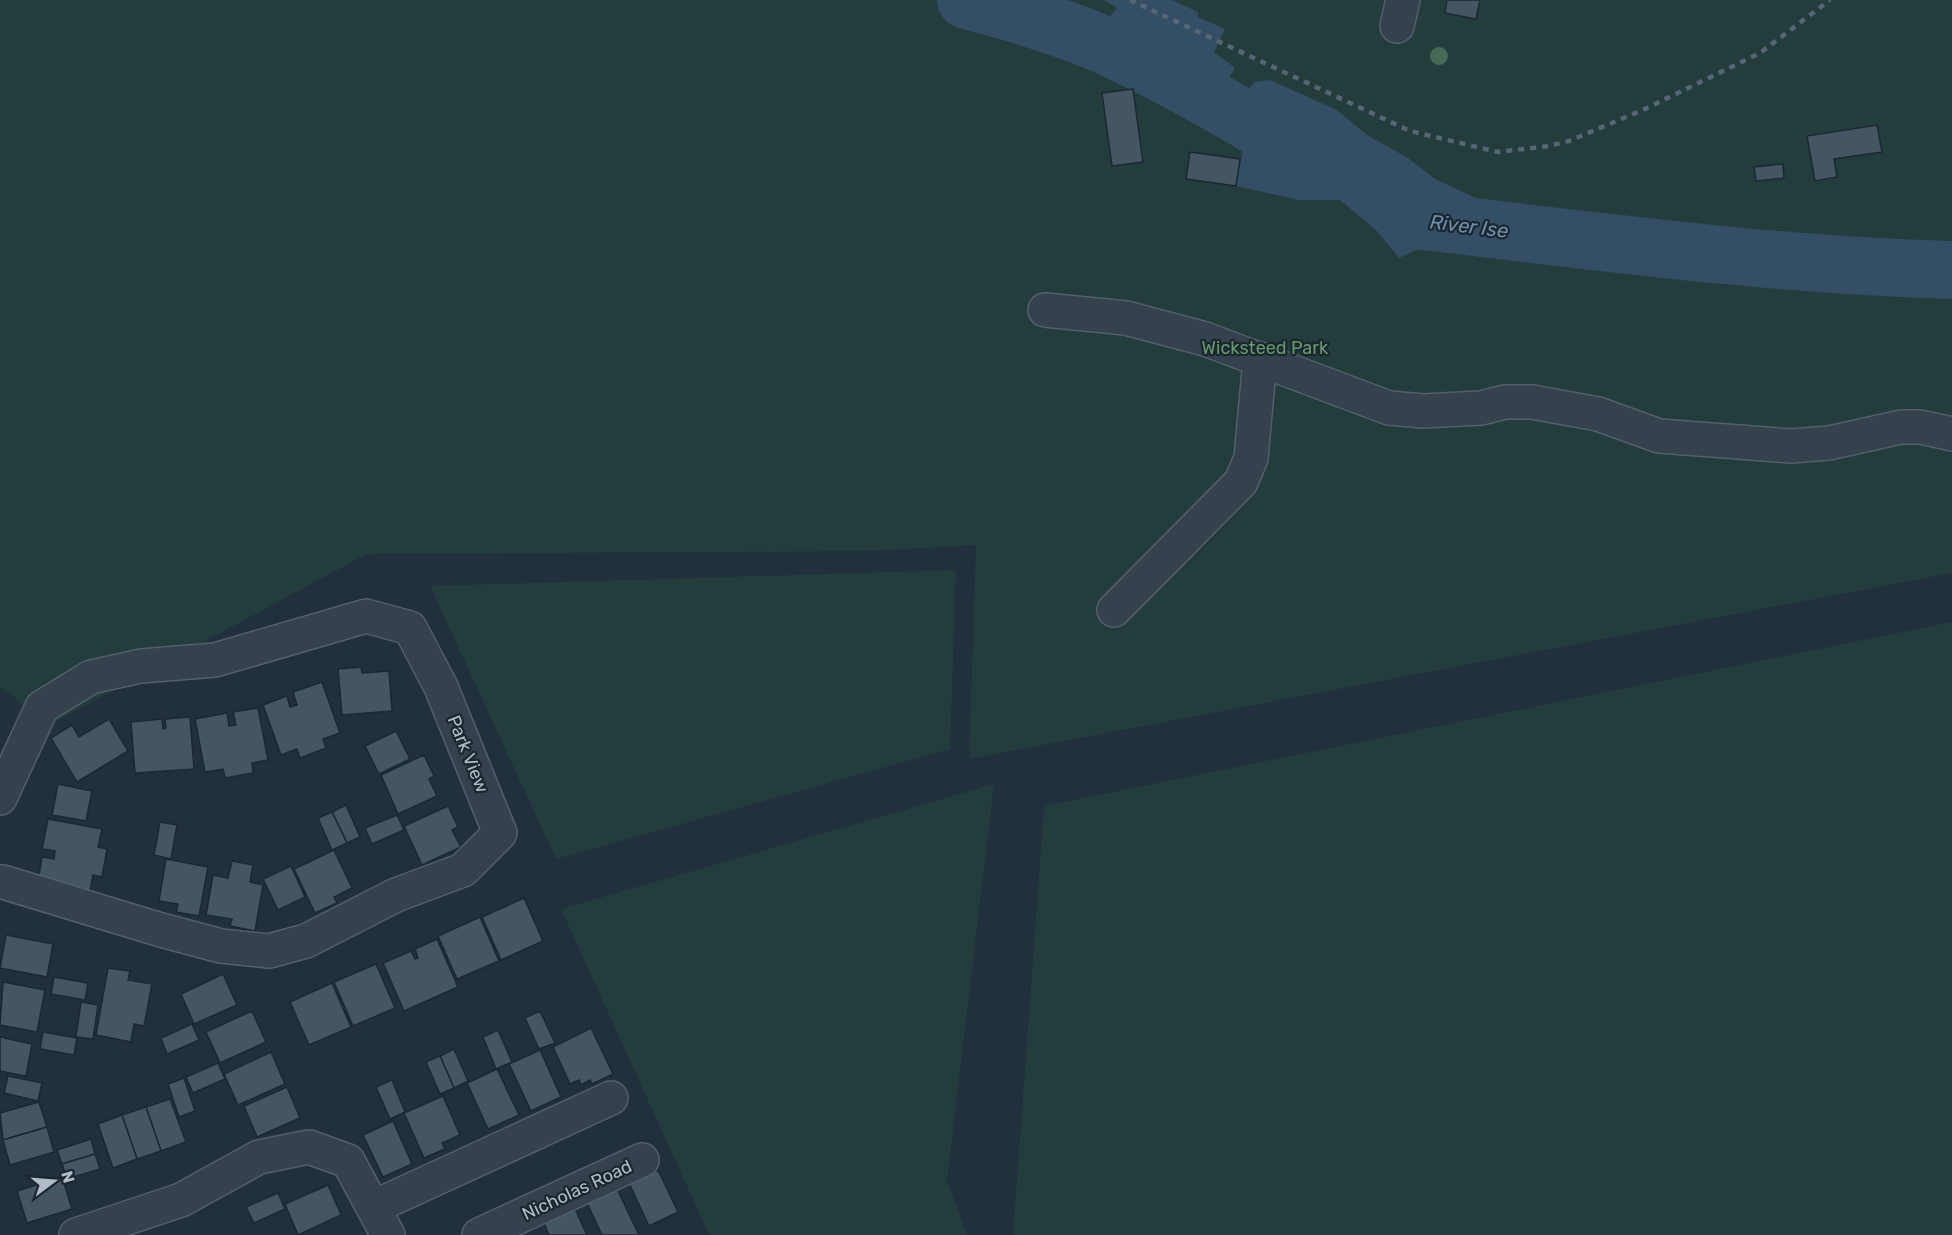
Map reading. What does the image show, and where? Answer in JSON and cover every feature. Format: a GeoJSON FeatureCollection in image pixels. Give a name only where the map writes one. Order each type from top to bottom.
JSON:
{"type":"FeatureCollection","features":[{"type":"Feature","properties":{"kind":"street"},"geometry":{"type":"LineString","coordinates":[[1045,310],[1126,318],[1205,339],[1389,408],[1412,410],[1481,408],[1505,402],[1532,402],[1598,414],[1659,436],[1791,446],[1829,443],[1900,427],[1920,427],[1952,434]]}},
{"type":"Feature","properties":{"kind":"street"},"geometry":{"type":"LineString","coordinates":[[1114,610],[1241,482],[1251,458],[1260,359]]}},
{"type":"Feature","properties":{"kind":"street","name":"Park View"},"geometry":{"type":"LineString","coordinates":[[0,798],[42,707],[91,677],[141,666],[215,660],[366,616],[410,628],[441,687],[500,833],[463,870],[396,895],[306,941],[269,951],[221,946],[171,933],[1,879]]}},
{"type":"Feature","properties":{"kind":"street"},"geometry":{"type":"LineString","coordinates":[[76,1235],[181,1200],[259,1157],[309,1147],[348,1161],[381,1221],[611,1098]]}},
{"type":"Feature","properties":{"kind":"street","name":"Nicholas Road"},"geometry":{"type":"LineString","coordinates":[[479,1235],[642,1160]]}},
{"type":"Feature","properties":{"kind":"green space","name":"Wicksteed Park"},"geometry":{"type":"Polygon","coordinates":[[[0,0],[1952,0],[1952,573],[969,759],[976,545],[868,551],[367,554],[51,724],[0,687],[0,0]]]}},
{"type":"Feature","properties":{"kind":"green space"},"geometry":{"type":"Polygon","coordinates":[[[956,570],[950,749],[556,859],[430,586],[956,570]]]}},
{"type":"Feature","properties":{"kind":"green space"},"geometry":{"type":"Polygon","coordinates":[[[1952,622],[1952,1235],[1013,1235],[1044,806],[1952,622]]]}},
{"type":"Feature","properties":{"kind":"green space"},"geometry":{"type":"Polygon","coordinates":[[[994,784],[947,1181],[967,1235],[709,1235],[561,909],[994,784]]]}},
{"type":"Feature","properties":{"kind":"water"},"geometry":{"type":"Polygon","coordinates":[[[1104,0],[1172,0],[1198,12],[1198,17],[1225,29],[1214,52],[1235,68],[1215,98],[1188,93],[1152,75],[1145,56],[1118,37],[1108,19],[1117,8],[1104,0]]]}},
{"type":"Feature","properties":{"kind":"water"},"geometry":{"type":"Polygon","coordinates":[[[1270,80],[1337,110],[1367,135],[1408,158],[1435,179],[1487,203],[1487,233],[1444,237],[1399,258],[1376,230],[1340,200],[1299,200],[1236,186],[1250,115],[1236,107],[1254,82],[1270,80]]]}},
{"type":"Feature","properties":{"kind":"building"},"geometry":{"type":"Polygon","coordinates":[[[1447,0],[1480,0],[1476,19],[1445,13],[1447,0]]]}},
{"type":"Feature","properties":{"kind":"building"},"geometry":{"type":"Polygon","coordinates":[[[1133,89],[1143,162],[1112,166],[1102,93],[1133,89]]]}},
{"type":"Feature","properties":{"kind":"building"},"geometry":{"type":"Polygon","coordinates":[[[1877,125],[1882,152],[1834,159],[1837,177],[1815,181],[1807,136],[1877,125]]]}},
{"type":"Feature","properties":{"kind":"building"},"geometry":{"type":"Polygon","coordinates":[[[1190,152],[1240,159],[1236,186],[1186,179],[1190,152]]]}},
{"type":"Feature","properties":{"kind":"building"},"geometry":{"type":"Polygon","coordinates":[[[1783,164],[1784,178],[1756,181],[1754,167],[1783,164]]]}},
{"type":"Feature","properties":{"kind":"building"},"geometry":{"type":"Polygon","coordinates":[[[361,667],[362,673],[389,671],[392,711],[342,715],[338,669],[361,667]]]}},
{"type":"Feature","properties":{"kind":"building"},"geometry":{"type":"Polygon","coordinates":[[[322,682],[340,733],[323,739],[326,748],[300,758],[297,749],[281,755],[263,705],[287,696],[290,707],[297,705],[293,692],[322,682]]]}},
{"type":"Feature","properties":{"kind":"building"},"geometry":{"type":"Polygon","coordinates":[[[258,708],[268,760],[252,763],[253,773],[225,778],[223,769],[205,772],[195,719],[227,713],[229,726],[236,725],[233,712],[258,708]]]}},
{"type":"Feature","properties":{"kind":"building"},"geometry":{"type":"Polygon","coordinates":[[[190,717],[194,769],[135,773],[131,722],[162,719],[163,729],[166,728],[165,719],[190,717]]]}},
{"type":"Feature","properties":{"kind":"building"},"geometry":{"type":"Polygon","coordinates":[[[109,719],[128,751],[77,782],[51,738],[72,725],[79,737],[109,719]]]}},
{"type":"Feature","properties":{"kind":"building"},"geometry":{"type":"Polygon","coordinates":[[[396,731],[410,759],[379,774],[365,746],[396,731]]]}},
{"type":"Feature","properties":{"kind":"building"},"geometry":{"type":"Polygon","coordinates":[[[424,755],[434,776],[429,779],[437,796],[398,814],[381,775],[424,755]]]}},
{"type":"Feature","properties":{"kind":"building"},"geometry":{"type":"Polygon","coordinates":[[[58,784],[92,791],[86,821],[52,815],[58,784]]]}},
{"type":"Feature","properties":{"kind":"building"},"geometry":{"type":"Polygon","coordinates":[[[346,805],[360,837],[347,843],[332,812],[346,805]]]}},
{"type":"Feature","properties":{"kind":"building"},"geometry":{"type":"Polygon","coordinates":[[[448,806],[458,827],[452,830],[461,847],[422,865],[404,826],[448,806]]]}},
{"type":"Feature","properties":{"kind":"building"},"geometry":{"type":"Polygon","coordinates":[[[332,812],[347,843],[332,850],[318,818],[332,812]]]}},
{"type":"Feature","properties":{"kind":"building"},"geometry":{"type":"Polygon","coordinates":[[[397,815],[404,830],[372,844],[365,828],[397,815]]]}},
{"type":"Feature","properties":{"kind":"building"},"geometry":{"type":"Polygon","coordinates":[[[48,819],[102,829],[98,847],[107,849],[102,877],[93,875],[90,892],[38,882],[42,857],[54,859],[55,851],[42,849],[48,819]]]}},
{"type":"Feature","properties":{"kind":"building"},"geometry":{"type":"Polygon","coordinates":[[[160,822],[177,825],[171,859],[154,855],[160,822]]]}},
{"type":"Feature","properties":{"kind":"building"},"geometry":{"type":"Polygon","coordinates":[[[334,850],[352,888],[334,897],[337,903],[315,913],[294,869],[334,850]]]}},
{"type":"Feature","properties":{"kind":"building"},"geometry":{"type":"Polygon","coordinates":[[[166,859],[208,867],[199,916],[176,912],[178,904],[159,901],[166,859]]]}},
{"type":"Feature","properties":{"kind":"building"},"geometry":{"type":"Polygon","coordinates":[[[232,861],[253,865],[250,882],[263,885],[255,931],[230,926],[232,919],[206,915],[213,875],[228,878],[232,861]]]}},
{"type":"Feature","properties":{"kind":"building"},"geometry":{"type":"Polygon","coordinates":[[[291,866],[305,897],[278,910],[263,879],[291,866]]]}},
{"type":"Feature","properties":{"kind":"building"},"geometry":{"type":"Polygon","coordinates":[[[524,898],[543,941],[501,960],[482,917],[524,898]]]}},
{"type":"Feature","properties":{"kind":"building"},"geometry":{"type":"Polygon","coordinates":[[[480,917],[499,961],[457,979],[438,936],[480,917]]]}},
{"type":"Feature","properties":{"kind":"building"},"geometry":{"type":"Polygon","coordinates":[[[6,935],[53,944],[47,977],[0,968],[6,935]]]}},
{"type":"Feature","properties":{"kind":"building"},"geometry":{"type":"Polygon","coordinates":[[[437,939],[458,987],[404,1011],[383,963],[411,951],[415,959],[418,958],[415,949],[437,939]]]}},
{"type":"Feature","properties":{"kind":"building"},"geometry":{"type":"Polygon","coordinates":[[[376,964],[395,1008],[353,1026],[334,982],[376,964]]]}},
{"type":"Feature","properties":{"kind":"building"},"geometry":{"type":"Polygon","coordinates":[[[108,968],[130,971],[128,980],[152,984],[144,1026],[134,1024],[131,1042],[96,1035],[108,968]]]}},
{"type":"Feature","properties":{"kind":"building"},"geometry":{"type":"Polygon","coordinates":[[[223,974],[237,1005],[194,1024],[181,994],[223,974]]]}},
{"type":"Feature","properties":{"kind":"building"},"geometry":{"type":"Polygon","coordinates":[[[54,977],[88,983],[85,1000],[51,994],[54,977]]]}},
{"type":"Feature","properties":{"kind":"building"},"geometry":{"type":"Polygon","coordinates":[[[3,982],[45,990],[37,1032],[0,1025],[3,982]]]}},
{"type":"Feature","properties":{"kind":"building"},"geometry":{"type":"Polygon","coordinates":[[[332,983],[351,1027],[309,1045],[290,1002],[332,983]]]}},
{"type":"Feature","properties":{"kind":"building"},"geometry":{"type":"Polygon","coordinates":[[[81,1002],[98,1005],[93,1039],[76,1037],[81,1002]]]}},
{"type":"Feature","properties":{"kind":"building"},"geometry":{"type":"Polygon","coordinates":[[[252,1011],[266,1042],[220,1063],[206,1032],[252,1011]]]}},
{"type":"Feature","properties":{"kind":"building"},"geometry":{"type":"Polygon","coordinates":[[[540,1011],[555,1043],[539,1049],[525,1018],[540,1011]]]}},
{"type":"Feature","properties":{"kind":"building"},"geometry":{"type":"Polygon","coordinates":[[[192,1024],[199,1040],[167,1054],[161,1038],[192,1024]]]}},
{"type":"Feature","properties":{"kind":"building"},"geometry":{"type":"Polygon","coordinates":[[[591,1028],[613,1074],[592,1084],[590,1080],[581,1085],[579,1080],[570,1084],[553,1047],[591,1028]]]}},
{"type":"Feature","properties":{"kind":"building"},"geometry":{"type":"Polygon","coordinates":[[[498,1030],[512,1062],[496,1069],[483,1037],[498,1030]]]}},
{"type":"Feature","properties":{"kind":"building"},"geometry":{"type":"Polygon","coordinates":[[[43,1032],[77,1038],[74,1055],[40,1049],[43,1032]]]}},
{"type":"Feature","properties":{"kind":"building"},"geometry":{"type":"Polygon","coordinates":[[[0,1037],[32,1044],[26,1076],[0,1071],[0,1037]]]}},
{"type":"Feature","properties":{"kind":"building"},"geometry":{"type":"Polygon","coordinates":[[[454,1049],[468,1081],[454,1088],[440,1056],[454,1049]]]}},
{"type":"Feature","properties":{"kind":"building"},"geometry":{"type":"Polygon","coordinates":[[[540,1050],[561,1097],[531,1111],[509,1064],[540,1050]]]}},
{"type":"Feature","properties":{"kind":"building"},"geometry":{"type":"Polygon","coordinates":[[[271,1052],[285,1084],[238,1105],[224,1074],[271,1052]]]}},
{"type":"Feature","properties":{"kind":"building"},"geometry":{"type":"Polygon","coordinates":[[[440,1056],[454,1088],[440,1094],[426,1062],[440,1056]]]}},
{"type":"Feature","properties":{"kind":"building"},"geometry":{"type":"Polygon","coordinates":[[[218,1063],[225,1079],[193,1093],[186,1077],[218,1063]]]}},
{"type":"Feature","properties":{"kind":"building"},"geometry":{"type":"Polygon","coordinates":[[[497,1069],[519,1115],[488,1129],[467,1083],[497,1069]]]}},
{"type":"Feature","properties":{"kind":"building"},"geometry":{"type":"Polygon","coordinates":[[[8,1076],[42,1083],[38,1101],[4,1093],[8,1076]]]}},
{"type":"Feature","properties":{"kind":"building"},"geometry":{"type":"Polygon","coordinates":[[[184,1078],[195,1111],[179,1117],[168,1084],[184,1078]]]}},
{"type":"Feature","properties":{"kind":"building"},"geometry":{"type":"Polygon","coordinates":[[[392,1080],[405,1112],[390,1119],[376,1087],[392,1080]]]}},
{"type":"Feature","properties":{"kind":"building"},"geometry":{"type":"Polygon","coordinates":[[[287,1087],[300,1118],[257,1137],[244,1106],[287,1087]]]}},
{"type":"Feature","properties":{"kind":"building"},"geometry":{"type":"Polygon","coordinates":[[[443,1096],[460,1135],[442,1143],[445,1149],[424,1158],[404,1113],[443,1096]]]}},
{"type":"Feature","properties":{"kind":"building"},"geometry":{"type":"Polygon","coordinates":[[[170,1099],[186,1142],[161,1151],[146,1107],[170,1099]]]}},
{"type":"Feature","properties":{"kind":"building"},"geometry":{"type":"Polygon","coordinates":[[[39,1102],[47,1127],[3,1140],[0,1113],[39,1102]]]}},
{"type":"Feature","properties":{"kind":"building"},"geometry":{"type":"Polygon","coordinates":[[[146,1107],[161,1151],[137,1159],[122,1115],[146,1107]]]}},
{"type":"Feature","properties":{"kind":"building"},"geometry":{"type":"Polygon","coordinates":[[[122,1115],[137,1159],[113,1168],[98,1124],[122,1115]]]}},
{"type":"Feature","properties":{"kind":"building"},"geometry":{"type":"Polygon","coordinates":[[[393,1121],[412,1164],[383,1177],[363,1135],[393,1121]]]}},
{"type":"Feature","properties":{"kind":"building"},"geometry":{"type":"Polygon","coordinates":[[[47,1127],[54,1152],[10,1165],[3,1140],[47,1127]]]}},
{"type":"Feature","properties":{"kind":"building"},"geometry":{"type":"Polygon","coordinates":[[[91,1139],[95,1154],[62,1164],[57,1150],[91,1139]]]}},
{"type":"Feature","properties":{"kind":"building"},"geometry":{"type":"Polygon","coordinates":[[[95,1154],[100,1169],[67,1179],[62,1164],[95,1154]]]}},
{"type":"Feature","properties":{"kind":"building"},"geometry":{"type":"Polygon","coordinates":[[[658,1170],[678,1212],[649,1226],[629,1183],[658,1170]]]}},
{"type":"Feature","properties":{"kind":"building"},"geometry":{"type":"Polygon","coordinates":[[[62,1177],[72,1209],[27,1223],[17,1191],[62,1177]]]}},
{"type":"Feature","properties":{"kind":"building"},"geometry":{"type":"Polygon","coordinates":[[[328,1185],[341,1215],[298,1235],[285,1204],[328,1185]]]}},
{"type":"Feature","properties":{"kind":"building"},"geometry":{"type":"Polygon","coordinates":[[[617,1189],[639,1235],[602,1235],[587,1203],[617,1189]]]}},
{"type":"Feature","properties":{"kind":"building"},"geometry":{"type":"Polygon","coordinates":[[[278,1193],[285,1209],[254,1223],[246,1207],[278,1193]]]}},
{"type":"Feature","properties":{"kind":"building"},"geometry":{"type":"Polygon","coordinates":[[[575,1209],[587,1235],[549,1235],[544,1223],[575,1209]]]}},
{"type":"Feature","properties":{"kind":"waterway","name":"River Ise"},"geometry":{"type":"LineString","coordinates":[[966,0],[1041,22],[1113,49],[1216,103],[1317,162]]}},
{"type":"Feature","properties":{"kind":"waterway","name":"River Ise"},"geometry":{"type":"LineString","coordinates":[[1409,216],[1415,220],[1750,258],[1952,270]]}},
{"type":"Feature","properties":{"kind":"railway"},"geometry":{"type":"LineString","coordinates":[[1130,0],[1410,131],[1498,152],[1549,146],[1569,141],[1645,109],[1760,53],[1830,0]]}}]}
